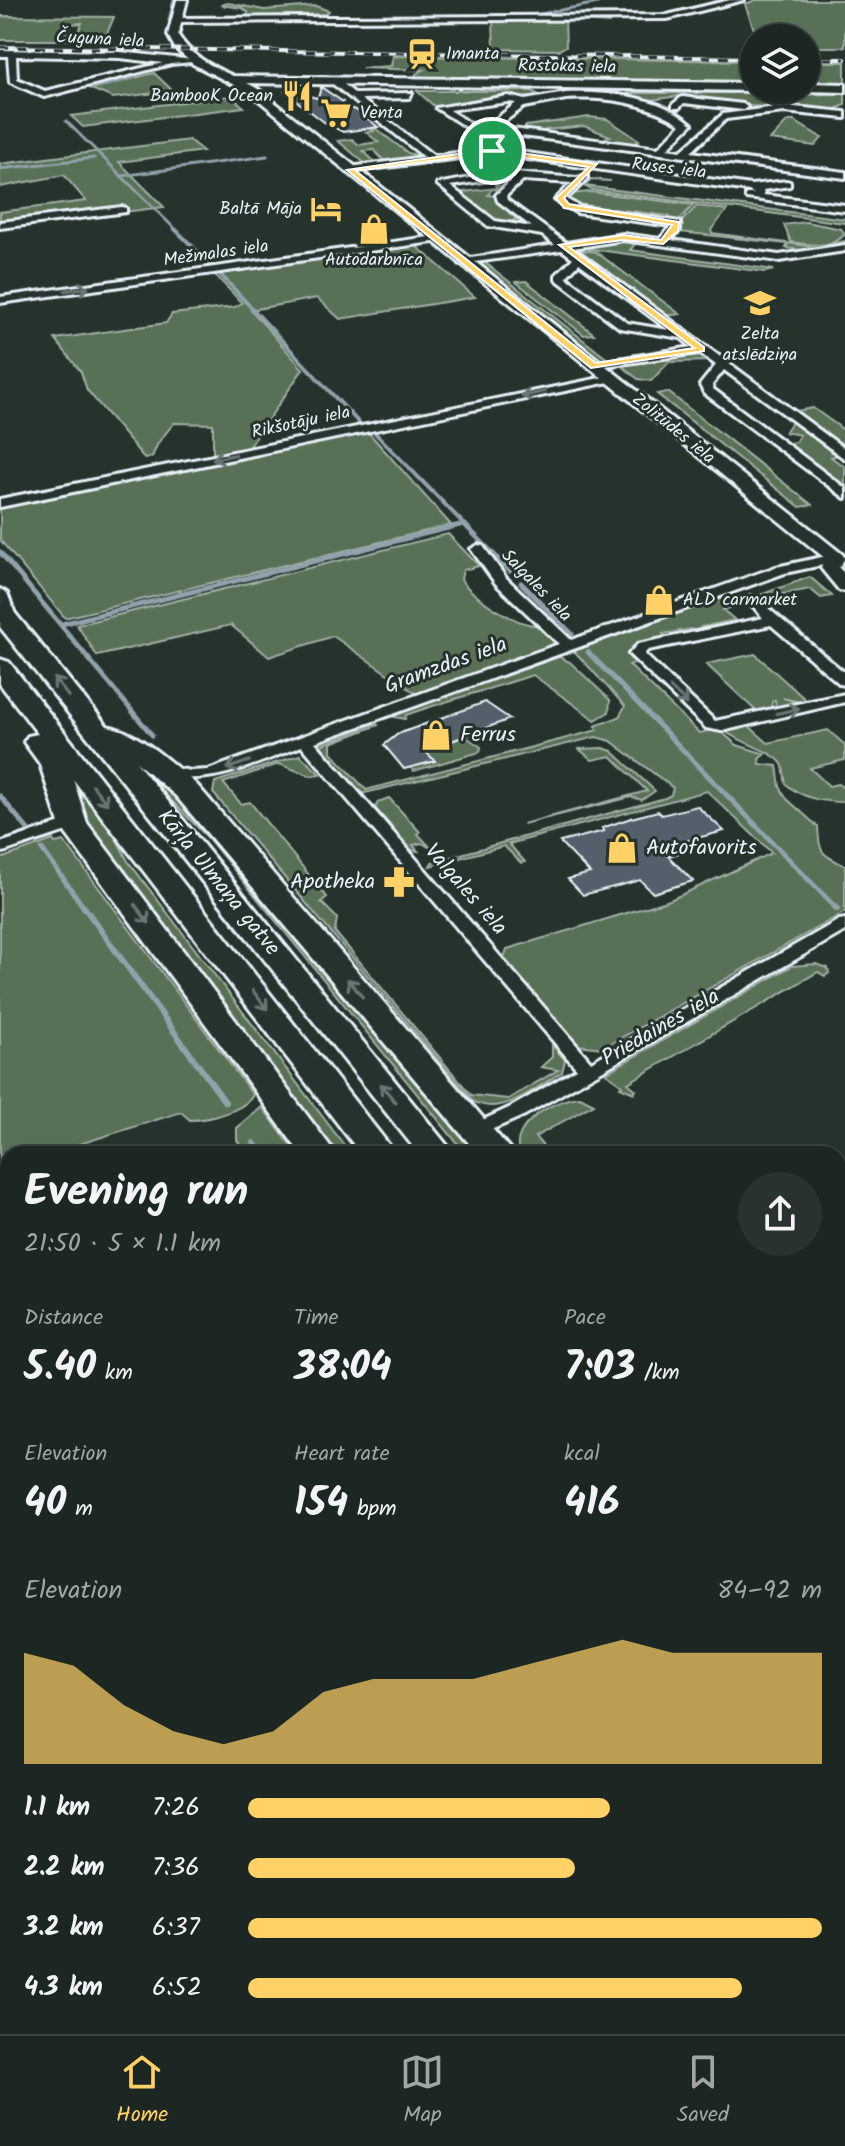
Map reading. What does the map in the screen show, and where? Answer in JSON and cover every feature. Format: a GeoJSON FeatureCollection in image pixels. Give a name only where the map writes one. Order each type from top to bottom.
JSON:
{"type":"FeatureCollection","features":[{"type":"Feature","properties":{"kind":"highway","name":"Kārļa Ulmaņa gatve"},"geometry":{"type":"LineString","coordinates":[[6,619],[431,1146]]}},
{"type":"Feature","properties":{"kind":"highway","name":"Kārļa Ulmaņa gatve"},"geometry":{"type":"LineString","coordinates":[[0,667],[373,1146]]}},
{"type":"Feature","properties":{"kind":"highway"},"geometry":{"type":"LineString","coordinates":[[0,691],[54,763],[64,804],[73,824],[313,1146]]}},
{"type":"Feature","properties":{"kind":"highway"},"geometry":{"type":"LineString","coordinates":[[88,722],[168,772],[490,1146]]}},
{"type":"Feature","properties":{"kind":"street"},"geometry":{"type":"LineString","coordinates":[[182,0],[177,20],[671,17],[740,0]]}},
{"type":"Feature","properties":{"kind":"street","name":"Zolitūdes iela"},"geometry":{"type":"LineString","coordinates":[[177,20],[173,35],[176,42],[199,61],[254,91],[610,379],[840,558]]}},
{"type":"Feature","properties":{"kind":"street","name":"Čuguna iela"},"geometry":{"type":"LineString","coordinates":[[0,53],[120,55],[172,62],[199,61]]}},
{"type":"Feature","properties":{"kind":"street"},"geometry":{"type":"LineString","coordinates":[[12,53],[13,80],[44,94],[172,62]]}},
{"type":"Feature","properties":{"kind":"street","name":"Rostokas iela"},"geometry":{"type":"LineString","coordinates":[[226,77],[589,90],[740,87]]}},
{"type":"Feature","properties":{"kind":"street","name":"Rostokas iela"},"geometry":{"type":"LineString","coordinates":[[254,91],[263,85],[284,81]]}},
{"type":"Feature","properties":{"kind":"street"},"geometry":{"type":"LineString","coordinates":[[336,82],[431,158]]}},
{"type":"Feature","properties":{"kind":"street"},"geometry":{"type":"LineString","coordinates":[[820,87],[845,88]]}},
{"type":"Feature","properties":{"kind":"street"},"geometry":{"type":"LineString","coordinates":[[490,128],[521,105],[589,90],[733,115]]}},
{"type":"Feature","properties":{"kind":"street"},"geometry":{"type":"LineString","coordinates":[[354,97],[409,95]]}},
{"type":"Feature","properties":{"kind":"street"},"geometry":{"type":"LineString","coordinates":[[521,105],[508,99],[440,108],[466,125],[845,175]]}},
{"type":"Feature","properties":{"kind":"street"},"geometry":{"type":"LineString","coordinates":[[676,106],[682,100],[763,111]]}},
{"type":"Feature","properties":{"kind":"street"},"geometry":{"type":"LineString","coordinates":[[661,150],[687,125],[662,102]]}},
{"type":"Feature","properties":{"kind":"street"},"geometry":{"type":"LineString","coordinates":[[786,104],[787,109]]}},
{"type":"Feature","properties":{"kind":"street"},"geometry":{"type":"LineString","coordinates":[[684,153],[721,118],[787,109],[845,112]]}},
{"type":"Feature","properties":{"kind":"street","name":"Ruses iela"},"geometry":{"type":"LineString","coordinates":[[350,170],[376,166],[405,170],[416,161],[492,151],[589,163],[586,175],[755,192],[845,208]]}},
{"type":"Feature","properties":{"kind":"street"},"geometry":{"type":"LineString","coordinates":[[544,232],[492,224],[441,186],[489,176],[586,175]]}},
{"type":"Feature","properties":{"kind":"street"},"geometry":{"type":"LineString","coordinates":[[586,175],[560,198],[567,206],[672,222],[678,226],[667,238]]}},
{"type":"Feature","properties":{"kind":"street"},"geometry":{"type":"LineString","coordinates":[[521,176],[501,198],[844,453]]}},
{"type":"Feature","properties":{"kind":"street"},"geometry":{"type":"LineString","coordinates":[[755,192],[787,184]]}},
{"type":"Feature","properties":{"kind":"street"},"geometry":{"type":"LineString","coordinates":[[0,225],[122,210]]}},
{"type":"Feature","properties":{"kind":"street"},"geometry":{"type":"LineString","coordinates":[[464,262],[623,237],[667,238],[779,258],[845,248]]}},
{"type":"Feature","properties":{"kind":"street","name":"Mežmalas iela"},"geometry":{"type":"LineString","coordinates":[[7,296],[436,239]]}},
{"type":"Feature","properties":{"kind":"street"},"geometry":{"type":"LineString","coordinates":[[578,258],[560,277],[621,324],[683,335]]}},
{"type":"Feature","properties":{"kind":"street"},"geometry":{"type":"LineString","coordinates":[[594,366],[701,349]]}},
{"type":"Feature","properties":{"kind":"street"},"geometry":{"type":"LineString","coordinates":[[722,365],[706,385],[708,391],[845,494]]}},
{"type":"Feature","properties":{"kind":"street","name":"Rikšotāju iela"},"geometry":{"type":"LineString","coordinates":[[0,503],[610,379]]}},
{"type":"Feature","properties":{"kind":"street","name":"Salgales iela"},"geometry":{"type":"LineString","coordinates":[[478,549],[501,581],[570,647]]}},
{"type":"Feature","properties":{"kind":"street"},"geometry":{"type":"LineString","coordinates":[[840,558],[830,568],[845,586]]}},
{"type":"Feature","properties":{"kind":"street","name":"Gramzdas iela"},"geometry":{"type":"LineString","coordinates":[[168,772],[191,776],[210,774],[797,565],[840,558]]}},
{"type":"Feature","properties":{"kind":"street"},"geometry":{"type":"LineString","coordinates":[[736,586],[845,681]]}},
{"type":"Feature","properties":{"kind":"street"},"geometry":{"type":"LineString","coordinates":[[0,593],[6,619]]}},
{"type":"Feature","properties":{"kind":"street"},"geometry":{"type":"LineString","coordinates":[[762,610],[643,647],[636,654],[711,725],[722,726],[845,698]]}},
{"type":"Feature","properties":{"kind":"street","name":"Valgales iela"},"geometry":{"type":"LineString","coordinates":[[306,741],[588,1070]]}},
{"type":"Feature","properties":{"kind":"street"},"geometry":{"type":"LineString","coordinates":[[0,848],[73,824]]}},
{"type":"Feature","properties":{"kind":"street","name":"Priedaines iela"},"geometry":{"type":"LineString","coordinates":[[477,1130],[505,1118],[845,924]]}},
{"type":"Feature","properties":{"kind":"green space"},"geometry":{"type":"Polygon","coordinates":[[[756,0],[845,0],[845,47],[820,47],[820,24],[752,24],[745,4],[756,0]]]}},
{"type":"Feature","properties":{"kind":"green space"},"geometry":{"type":"Polygon","coordinates":[[[228,3],[264,10],[316,6],[329,11],[326,14],[247,17],[248,12],[242,8],[221,5],[228,3]]]}},
{"type":"Feature","properties":{"kind":"green space"},"geometry":{"type":"Polygon","coordinates":[[[0,16],[114,17],[105,38],[74,40],[82,23],[71,24],[66,40],[0,40],[0,16]]]}},
{"type":"Feature","properties":{"kind":"green space"},"geometry":{"type":"Polygon","coordinates":[[[493,19],[609,19],[609,23],[565,20],[566,46],[559,50],[494,49],[493,19]]]}},
{"type":"Feature","properties":{"kind":"green space"},"geometry":{"type":"Polygon","coordinates":[[[393,56],[740,61],[740,85],[414,79],[423,70],[362,68],[391,66],[393,56]]]}},
{"type":"Feature","properties":{"kind":"green space"},"geometry":{"type":"Polygon","coordinates":[[[820,62],[845,62],[845,82],[820,82],[820,62]]]}},
{"type":"Feature","properties":{"kind":"green space"},"geometry":{"type":"Polygon","coordinates":[[[154,73],[173,91],[113,98],[91,89],[154,73]]]}},
{"type":"Feature","properties":{"kind":"green space"},"geometry":{"type":"Polygon","coordinates":[[[707,90],[740,90],[740,102],[679,96],[644,101],[622,98],[628,93],[733,93],[707,90]]]}},
{"type":"Feature","properties":{"kind":"green space"},"geometry":{"type":"Polygon","coordinates":[[[417,91],[532,91],[546,99],[499,96],[435,107],[417,91]]]}},
{"type":"Feature","properties":{"kind":"green space"},"geometry":{"type":"Polygon","coordinates":[[[845,93],[845,105],[831,111],[797,107],[796,104],[820,104],[820,94],[845,93]]]}},
{"type":"Feature","properties":{"kind":"green space"},"geometry":{"type":"Polygon","coordinates":[[[231,96],[244,107],[83,127],[71,116],[231,96]]]}},
{"type":"Feature","properties":{"kind":"green space"},"geometry":{"type":"Polygon","coordinates":[[[783,104],[783,107],[746,106],[783,104]]]}},
{"type":"Feature","properties":{"kind":"green space"},"geometry":{"type":"Polygon","coordinates":[[[589,117],[607,119],[639,140],[634,144],[615,143],[605,138],[610,136],[584,126],[546,130],[549,133],[523,130],[526,126],[589,117]]]}},
{"type":"Feature","properties":{"kind":"green space"},"geometry":{"type":"Polygon","coordinates":[[[788,121],[794,121],[822,138],[815,146],[770,140],[788,121]]]}},
{"type":"Feature","properties":{"kind":"green space"},"geometry":{"type":"Polygon","coordinates":[[[375,128],[408,153],[424,157],[385,162],[374,150],[363,151],[376,163],[367,165],[338,141],[352,139],[359,145],[378,142],[366,132],[375,131],[370,129],[375,128]]]}},
{"type":"Feature","properties":{"kind":"green space"},"geometry":{"type":"Polygon","coordinates":[[[189,140],[203,151],[119,162],[164,207],[0,227],[0,212],[86,201],[64,175],[0,187],[0,164],[189,140]]]}},
{"type":"Feature","properties":{"kind":"green space"},"geometry":{"type":"Polygon","coordinates":[[[590,179],[611,181],[591,180],[585,186],[845,219],[845,223],[592,190],[582,185],[590,179]]]}},
{"type":"Feature","properties":{"kind":"green space"},"geometry":{"type":"Polygon","coordinates":[[[495,185],[505,186],[500,190],[492,189],[488,195],[496,196],[514,213],[510,214],[517,219],[512,221],[525,222],[530,227],[496,223],[455,193],[497,188],[495,185]]]}},
{"type":"Feature","properties":{"kind":"green space"},"geometry":{"type":"Polygon","coordinates":[[[590,192],[694,205],[677,222],[666,220],[669,216],[568,203],[564,198],[568,194],[590,192]]]}},
{"type":"Feature","properties":{"kind":"green space"},"geometry":{"type":"Polygon","coordinates":[[[697,206],[727,210],[711,230],[712,233],[816,247],[845,241],[845,246],[809,251],[786,248],[788,244],[679,232],[683,226],[680,223],[697,206]]]}},
{"type":"Feature","properties":{"kind":"green space"},"geometry":{"type":"Polygon","coordinates":[[[806,222],[841,229],[845,234],[827,244],[791,242],[784,225],[806,222]]]}},
{"type":"Feature","properties":{"kind":"green space"},"geometry":{"type":"Polygon","coordinates":[[[625,240],[657,244],[635,244],[630,250],[774,270],[765,272],[583,248],[583,245],[625,240]]]}},
{"type":"Feature","properties":{"kind":"green space"},"geometry":{"type":"Polygon","coordinates":[[[415,245],[475,297],[340,319],[317,298],[251,310],[303,369],[248,449],[213,456],[213,424],[174,423],[158,443],[152,457],[145,459],[87,390],[81,372],[55,339],[166,323],[172,314],[235,307],[242,303],[214,274],[415,245]]]}},
{"type":"Feature","properties":{"kind":"green space"},"geometry":{"type":"Polygon","coordinates":[[[582,250],[596,252],[680,314],[666,316],[580,253],[582,250]]]}},
{"type":"Feature","properties":{"kind":"green space"},"geometry":{"type":"Polygon","coordinates":[[[483,261],[610,361],[595,359],[478,265],[483,261]]]}},
{"type":"Feature","properties":{"kind":"green space"},"geometry":{"type":"Polygon","coordinates":[[[526,281],[594,334],[584,335],[516,282],[526,281]]]}},
{"type":"Feature","properties":{"kind":"green space"},"geometry":{"type":"Polygon","coordinates":[[[695,354],[707,361],[669,362],[651,381],[638,379],[622,366],[695,354]]]}},
{"type":"Feature","properties":{"kind":"green space"},"geometry":{"type":"Polygon","coordinates":[[[668,392],[812,505],[800,507],[657,394],[668,392]]]}},
{"type":"Feature","properties":{"kind":"green space"},"geometry":{"type":"Polygon","coordinates":[[[813,408],[845,431],[845,446],[796,411],[813,408]]]}},
{"type":"Feature","properties":{"kind":"green space"},"geometry":{"type":"Polygon","coordinates":[[[793,421],[839,455],[831,457],[845,467],[845,490],[784,444],[795,442],[800,435],[785,432],[793,421]]]}},
{"type":"Feature","properties":{"kind":"green space"},"geometry":{"type":"Polygon","coordinates":[[[368,432],[451,525],[65,618],[0,540],[0,508],[368,432]]]}},
{"type":"Feature","properties":{"kind":"green space"},"geometry":{"type":"Polygon","coordinates":[[[448,534],[479,566],[463,570],[461,579],[466,586],[509,617],[540,625],[561,644],[421,697],[333,636],[269,657],[231,625],[97,656],[77,625],[448,534]]]}},
{"type":"Feature","properties":{"kind":"green space"},"geometry":{"type":"Polygon","coordinates":[[[810,577],[832,596],[821,598],[810,589],[773,596],[781,605],[777,605],[768,604],[757,596],[810,577]]]}},
{"type":"Feature","properties":{"kind":"green space"},"geometry":{"type":"Polygon","coordinates":[[[724,597],[734,599],[727,601],[733,607],[723,610],[735,620],[701,627],[705,631],[696,633],[691,629],[663,634],[666,639],[633,648],[631,653],[639,662],[629,665],[699,733],[718,729],[737,745],[765,754],[759,759],[760,764],[777,766],[780,787],[787,799],[818,827],[823,852],[845,866],[845,912],[603,1048],[577,1045],[503,961],[507,949],[670,900],[772,853],[707,791],[509,844],[525,862],[521,863],[504,846],[430,866],[432,862],[665,798],[671,795],[673,788],[611,741],[596,737],[361,794],[318,746],[376,723],[378,725],[331,743],[331,752],[366,790],[598,730],[595,726],[619,717],[625,706],[574,651],[724,597]]]}},
{"type":"Feature","properties":{"kind":"green space"},"geometry":{"type":"Polygon","coordinates":[[[755,654],[806,700],[840,695],[804,703],[783,698],[800,703],[776,710],[775,700],[771,711],[728,721],[725,719],[756,711],[706,664],[755,654]]]}},
{"type":"Feature","properties":{"kind":"green space"},"geometry":{"type":"Polygon","coordinates":[[[559,657],[570,662],[610,700],[609,712],[595,720],[533,675],[406,715],[405,719],[390,716],[559,657]]]}},
{"type":"Feature","properties":{"kind":"green space"},"geometry":{"type":"Polygon","coordinates":[[[763,723],[750,727],[768,743],[828,730],[845,745],[845,760],[810,768],[829,786],[838,784],[845,789],[845,802],[814,799],[799,793],[786,784],[783,766],[778,759],[723,730],[763,723]]]}},
{"type":"Feature","properties":{"kind":"green space"},"geometry":{"type":"Polygon","coordinates":[[[465,736],[481,747],[480,752],[414,771],[410,767],[435,761],[425,751],[465,736]]]}},
{"type":"Feature","properties":{"kind":"green space"},"geometry":{"type":"Polygon","coordinates":[[[603,748],[612,751],[655,791],[642,800],[631,797],[523,824],[647,791],[611,756],[592,760],[579,749],[603,748]]]}},
{"type":"Feature","properties":{"kind":"green space"},"geometry":{"type":"Polygon","coordinates":[[[300,755],[320,774],[311,776],[279,764],[223,783],[241,804],[250,802],[327,897],[321,902],[337,918],[335,932],[471,1095],[508,1099],[558,1070],[541,1067],[552,1057],[552,1045],[565,1060],[562,1072],[507,1103],[495,1106],[473,1101],[213,793],[215,782],[300,755]]]}},
{"type":"Feature","properties":{"kind":"green space"},"geometry":{"type":"Polygon","coordinates":[[[143,764],[151,765],[476,1146],[459,1146],[208,838],[158,787],[143,764]]]}},
{"type":"Feature","properties":{"kind":"green space"},"geometry":{"type":"Polygon","coordinates":[[[67,778],[71,778],[115,836],[128,861],[345,1146],[324,1146],[93,839],[67,778]]]}},
{"type":"Feature","properties":{"kind":"green space"},"geometry":{"type":"Polygon","coordinates":[[[389,798],[432,849],[422,843],[413,845],[418,851],[412,850],[375,808],[378,802],[389,798]]]}},
{"type":"Feature","properties":{"kind":"green space"},"geometry":{"type":"Polygon","coordinates":[[[53,840],[55,843],[64,841],[253,1095],[248,1101],[225,1114],[190,1120],[181,1112],[73,1146],[0,1146],[0,859],[53,840]]]}},
{"type":"Feature","properties":{"kind":"green space"},"geometry":{"type":"Polygon","coordinates":[[[816,964],[828,968],[829,973],[825,976],[818,972],[628,1083],[636,1090],[634,1093],[620,1087],[622,1085],[606,1073],[792,966],[816,964]]]}},
{"type":"Feature","properties":{"kind":"green space"},"geometry":{"type":"Polygon","coordinates":[[[580,1097],[594,1104],[535,1137],[543,1146],[518,1146],[521,1133],[536,1115],[580,1097]]]}},
{"type":"Feature","properties":{"kind":"green space"},"geometry":{"type":"Polygon","coordinates":[[[262,1107],[291,1146],[241,1146],[237,1140],[237,1128],[262,1107]]]}},
{"type":"Feature","properties":{"kind":"building","name":"Venta"},"geometry":{"type":"Polygon","coordinates":[[[321,87],[343,102],[341,105],[360,112],[378,127],[343,132],[324,122],[284,91],[318,98],[321,87]]]}},
{"type":"Feature","properties":{"kind":"building","name":"Ferrus"},"geometry":{"type":"Polygon","coordinates":[[[485,702],[510,719],[425,751],[435,761],[404,769],[384,745],[398,734],[485,702]]]}},
{"type":"Feature","properties":{"kind":"building","name":"Autofavorits"},"geometry":{"type":"Polygon","coordinates":[[[697,806],[724,831],[674,844],[682,852],[668,856],[693,881],[653,893],[640,880],[583,895],[568,879],[590,873],[560,842],[604,831],[602,828],[631,818],[658,811],[662,815],[697,806]]]}},
{"type":"Feature","properties":{"kind":"waterway"},"geometry":{"type":"LineString","coordinates":[[169,20],[174,0]]}},
{"type":"Feature","properties":{"kind":"waterway"},"geometry":{"type":"LineString","coordinates":[[535,15],[598,3]]}},
{"type":"Feature","properties":{"kind":"waterway"},"geometry":{"type":"LineString","coordinates":[[99,87],[133,78]]}},
{"type":"Feature","properties":{"kind":"waterway"},"geometry":{"type":"LineString","coordinates":[[66,121],[121,176]]}},
{"type":"Feature","properties":{"kind":"waterway"},"geometry":{"type":"LineString","coordinates":[[121,176],[267,156]]}},
{"type":"Feature","properties":{"kind":"waterway"},"geometry":{"type":"LineString","coordinates":[[0,169],[94,158]]}},
{"type":"Feature","properties":{"kind":"waterway"},"geometry":{"type":"LineString","coordinates":[[121,176],[177,231]]}},
{"type":"Feature","properties":{"kind":"waterway"},"geometry":{"type":"LineString","coordinates":[[177,231],[214,268]]}},
{"type":"Feature","properties":{"kind":"waterway"},"geometry":{"type":"LineString","coordinates":[[218,272],[360,424]]}},
{"type":"Feature","properties":{"kind":"waterway"},"geometry":{"type":"LineString","coordinates":[[376,434],[467,527]]}},
{"type":"Feature","properties":{"kind":"waterway"},"geometry":{"type":"LineString","coordinates":[[460,525],[464,524]]}},
{"type":"Feature","properties":{"kind":"waterway"},"geometry":{"type":"LineString","coordinates":[[62,624],[460,525]]}},
{"type":"Feature","properties":{"kind":"waterway"},"geometry":{"type":"LineString","coordinates":[[452,527],[460,525]]}},
{"type":"Feature","properties":{"kind":"waterway"},"geometry":{"type":"LineString","coordinates":[[465,525],[510,571]]}},
{"type":"Feature","properties":{"kind":"waterway"},"geometry":{"type":"LineString","coordinates":[[0,552],[152,735]]}},
{"type":"Feature","properties":{"kind":"waterway"},"geometry":{"type":"LineString","coordinates":[[521,583],[572,634]]}},
{"type":"Feature","properties":{"kind":"waterway"},"geometry":{"type":"LineString","coordinates":[[588,652],[837,909],[835,907]]}},
{"type":"Feature","properties":{"kind":"waterway"},"geometry":{"type":"LineString","coordinates":[[0,796],[30,832],[0,842]]}},
{"type":"Feature","properties":{"kind":"waterway"},"geometry":{"type":"LineString","coordinates":[[42,849],[85,909]]}},
{"type":"Feature","properties":{"kind":"waterway"},"geometry":{"type":"LineString","coordinates":[[84,907],[225,1102]]}},
{"type":"Feature","properties":{"kind":"railway"},"geometry":{"type":"LineString","coordinates":[[0,47],[740,58]]}},
{"type":"Feature","properties":{"kind":"railway"},"geometry":{"type":"LineString","coordinates":[[820,59],[845,59]]}},
{"type":"Feature","properties":{"kind":"place","name":"Imanta"},"geometry":{"type":"Point","coordinates":[422,54]}},
{"type":"Feature","properties":{"kind":"place","name":"BambooK Ocean"},"geometry":{"type":"Point","coordinates":[297,96]}},
{"type":"Feature","properties":{"kind":"place","name":"Venta"},"geometry":{"type":"Point","coordinates":[336,113]}},
{"type":"Feature","properties":{"kind":"place","name":"Baltā Māja"},"geometry":{"type":"Point","coordinates":[326,209]}},
{"type":"Feature","properties":{"kind":"place","name":"Autodarbnīca"},"geometry":{"type":"Point","coordinates":[374,229]}},
{"type":"Feature","properties":{"kind":"place","name":"Zelta atslēdziņa"},"geometry":{"type":"Point","coordinates":[760,303]}},
{"type":"Feature","properties":{"kind":"place","name":"ALD carmarket"},"geometry":{"type":"Point","coordinates":[659,600]}},
{"type":"Feature","properties":{"kind":"place","name":"Ferrus"},"geometry":{"type":"Point","coordinates":[436,735]}},
{"type":"Feature","properties":{"kind":"place","name":"Autofavorits"},"geometry":{"type":"Point","coordinates":[622,848]}},
{"type":"Feature","properties":{"kind":"place","name":"Apotheka"},"geometry":{"type":"Point","coordinates":[399,882]}},
{"type":"Feature","properties":{"kind":"route"},"geometry":{"type":"LineString","coordinates":[[492,151],[589,163],[594,168],[560,198],[567,206],[676,224],[678,226],[663,242],[623,237],[562,245],[701,349],[594,366],[350,170],[492,151]]}}]}
